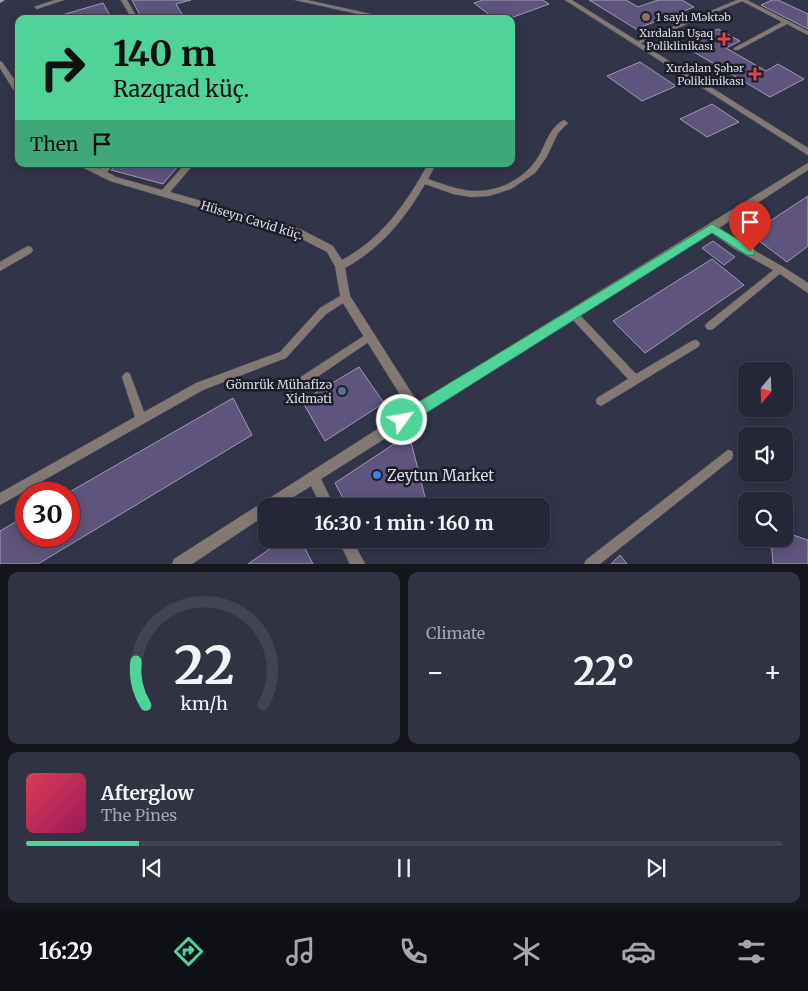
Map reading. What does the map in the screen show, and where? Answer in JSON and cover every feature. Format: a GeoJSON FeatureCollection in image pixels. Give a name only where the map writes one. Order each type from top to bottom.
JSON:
{"type":"FeatureCollection","features":[{"type":"Feature","properties":{"kind":"street"},"geometry":{"type":"LineString","coordinates":[[298,0],[371,15]]}},
{"type":"Feature","properties":{"kind":"street"},"geometry":{"type":"LineString","coordinates":[[568,0],[808,152]]}},
{"type":"Feature","properties":{"kind":"street"},"geometry":{"type":"LineString","coordinates":[[637,43],[742,0]]}},
{"type":"Feature","properties":{"kind":"street"},"geometry":{"type":"LineString","coordinates":[[0,64],[15,86]]}},
{"type":"Feature","properties":{"kind":"street"},"geometry":{"type":"LineString","coordinates":[[423,180],[470,194],[480,195],[506,188],[531,172],[539,163],[551,135],[564,123]]}},
{"type":"Feature","properties":{"kind":"street"},"geometry":{"type":"LineString","coordinates":[[281,498],[416,410],[574,315],[808,166]]}},
{"type":"Feature","properties":{"kind":"street","name":"Hüseyn Cavid küç."},"geometry":{"type":"LineString","coordinates":[[88,167],[100,174],[298,233],[330,249],[340,266],[345,297],[416,410]]}},
{"type":"Feature","properties":{"kind":"street"},"geometry":{"type":"LineString","coordinates":[[100,174],[107,167]]}},
{"type":"Feature","properties":{"kind":"street"},"geometry":{"type":"LineString","coordinates":[[164,194],[187,167]]}},
{"type":"Feature","properties":{"kind":"street"},"geometry":{"type":"LineString","coordinates":[[340,266],[356,258],[378,242],[393,226],[430,167]]}},
{"type":"Feature","properties":{"kind":"street"},"geometry":{"type":"LineString","coordinates":[[712,228],[736,245],[780,269],[808,288]]}},
{"type":"Feature","properties":{"kind":"street"},"geometry":{"type":"LineString","coordinates":[[0,267],[28,250]]}},
{"type":"Feature","properties":{"kind":"street"},"geometry":{"type":"LineString","coordinates":[[313,478],[324,498]]}},
{"type":"Feature","properties":{"kind":"street"},"geometry":{"type":"LineString","coordinates":[[179,564],[258,513]]}},
{"type":"Feature","properties":{"kind":"street"},"geometry":{"type":"LineString","coordinates":[[350,548],[358,564]]}},
{"type":"Feature","properties":{"kind":"lane"},"geometry":{"type":"LineString","coordinates":[[37,7],[61,0]]}},
{"type":"Feature","properties":{"kind":"lane"},"geometry":{"type":"LineString","coordinates":[[124,0],[133,15]]}},
{"type":"Feature","properties":{"kind":"lane"},"geometry":{"type":"LineString","coordinates":[[742,0],[808,33]]}},
{"type":"Feature","properties":{"kind":"lane"},"geometry":{"type":"LineString","coordinates":[[736,49],[787,22]]}},
{"type":"Feature","properties":{"kind":"lane"},"geometry":{"type":"LineString","coordinates":[[710,326],[780,269]]}},
{"type":"Feature","properties":{"kind":"lane"},"geometry":{"type":"LineString","coordinates":[[0,499],[200,386],[283,355],[323,311],[345,297]]}},
{"type":"Feature","properties":{"kind":"lane"},"geometry":{"type":"LineString","coordinates":[[574,315],[635,380]]}},
{"type":"Feature","properties":{"kind":"lane"},"geometry":{"type":"LineString","coordinates":[[291,389],[370,336]]}},
{"type":"Feature","properties":{"kind":"lane"},"geometry":{"type":"LineString","coordinates":[[601,401],[695,344]]}},
{"type":"Feature","properties":{"kind":"lane"},"geometry":{"type":"LineString","coordinates":[[127,377],[141,418]]}},
{"type":"Feature","properties":{"kind":"lane"},"geometry":{"type":"LineString","coordinates":[[590,564],[728,456]]}},
{"type":"Feature","properties":{"kind":"building"},"geometry":{"type":"Polygon","coordinates":[[[132,0],[191,0],[176,4],[183,15],[140,15],[132,0]]]}},
{"type":"Feature","properties":{"kind":"building"},"geometry":{"type":"Polygon","coordinates":[[[483,0],[543,0],[549,4],[515,16],[490,15],[474,3],[483,0]]]}},
{"type":"Feature","properties":{"kind":"building","name":"1 saylı Məktəb"},"geometry":{"type":"Polygon","coordinates":[[[589,0],[626,0],[638,7],[658,0],[682,0],[694,7],[636,29],[589,0]]]}},
{"type":"Feature","properties":{"kind":"building"},"geometry":{"type":"Polygon","coordinates":[[[772,0],[778,0],[808,14],[808,29],[761,5],[772,0]]]}},
{"type":"Feature","properties":{"kind":"building"},"geometry":{"type":"Polygon","coordinates":[[[103,3],[110,15],[62,15],[103,3]]]}},
{"type":"Feature","properties":{"kind":"building"},"geometry":{"type":"Polygon","coordinates":[[[718,29],[740,41],[726,48],[766,71],[778,64],[804,79],[770,97],[682,45],[718,29]]]}},
{"type":"Feature","properties":{"kind":"building"},"geometry":{"type":"Polygon","coordinates":[[[640,62],[676,86],[642,101],[607,76],[640,62]]]}},
{"type":"Feature","properties":{"kind":"building"},"geometry":{"type":"Polygon","coordinates":[[[712,104],[739,122],[707,137],[680,119],[712,104]]]}},
{"type":"Feature","properties":{"kind":"building"},"geometry":{"type":"Polygon","coordinates":[[[114,167],[177,167],[163,184],[111,170],[114,167]]]}},
{"type":"Feature","properties":{"kind":"building"},"geometry":{"type":"Polygon","coordinates":[[[808,196],[808,246],[787,262],[750,234],[808,196]]]}},
{"type":"Feature","properties":{"kind":"building"},"geometry":{"type":"Polygon","coordinates":[[[713,241],[735,257],[724,265],[702,248],[713,241]]]}},
{"type":"Feature","properties":{"kind":"building"},"geometry":{"type":"Polygon","coordinates":[[[712,259],[744,285],[645,353],[613,321],[712,259]]]}},
{"type":"Feature","properties":{"kind":"building"},"geometry":{"type":"Polygon","coordinates":[[[359,367],[384,403],[325,441],[302,401],[359,367]]]}},
{"type":"Feature","properties":{"kind":"building"},"geometry":{"type":"Polygon","coordinates":[[[233,398],[252,435],[80,539],[80,486],[233,398]]]}},
{"type":"Feature","properties":{"kind":"building"},"geometry":{"type":"Polygon","coordinates":[[[409,434],[425,497],[343,498],[335,483],[409,434]]]}},
{"type":"Feature","properties":{"kind":"building"},"geometry":{"type":"Polygon","coordinates":[[[15,522],[15,547],[66,547],[38,564],[0,564],[0,531],[15,522]]]}},
{"type":"Feature","properties":{"kind":"building"},"geometry":{"type":"Polygon","coordinates":[[[793,535],[808,540],[808,564],[773,564],[772,547],[793,547],[793,535]]]}},
{"type":"Feature","properties":{"kind":"building"},"geometry":{"type":"Polygon","coordinates":[[[271,548],[305,548],[313,564],[248,564],[271,548]]]}},
{"type":"Feature","properties":{"kind":"building"},"geometry":{"type":"Polygon","coordinates":[[[620,555],[627,564],[611,564],[620,555]]]}},
{"type":"Feature","properties":{"kind":"place","name":"1 saylı Məktəb"},"geometry":{"type":"Point","coordinates":[646,17]}},
{"type":"Feature","properties":{"kind":"place","name":"Xırdalan Uşaq Poliklinikası"},"geometry":{"type":"Point","coordinates":[724,39]}},
{"type":"Feature","properties":{"kind":"place","name":"Xırdalan Şəhər Poliklinikası"},"geometry":{"type":"Point","coordinates":[755,74]}},
{"type":"Feature","properties":{"kind":"place","name":"Gömrük Mühafizə Xidməti"},"geometry":{"type":"Point","coordinates":[342,391]}},
{"type":"Feature","properties":{"kind":"place","name":"Zeytun Market"},"geometry":{"type":"Point","coordinates":[377,475]}},
{"type":"Feature","properties":{"kind":"route"},"geometry":{"type":"LineString","coordinates":[[402,420],[712,228],[721,236],[750,252]]}}]}
